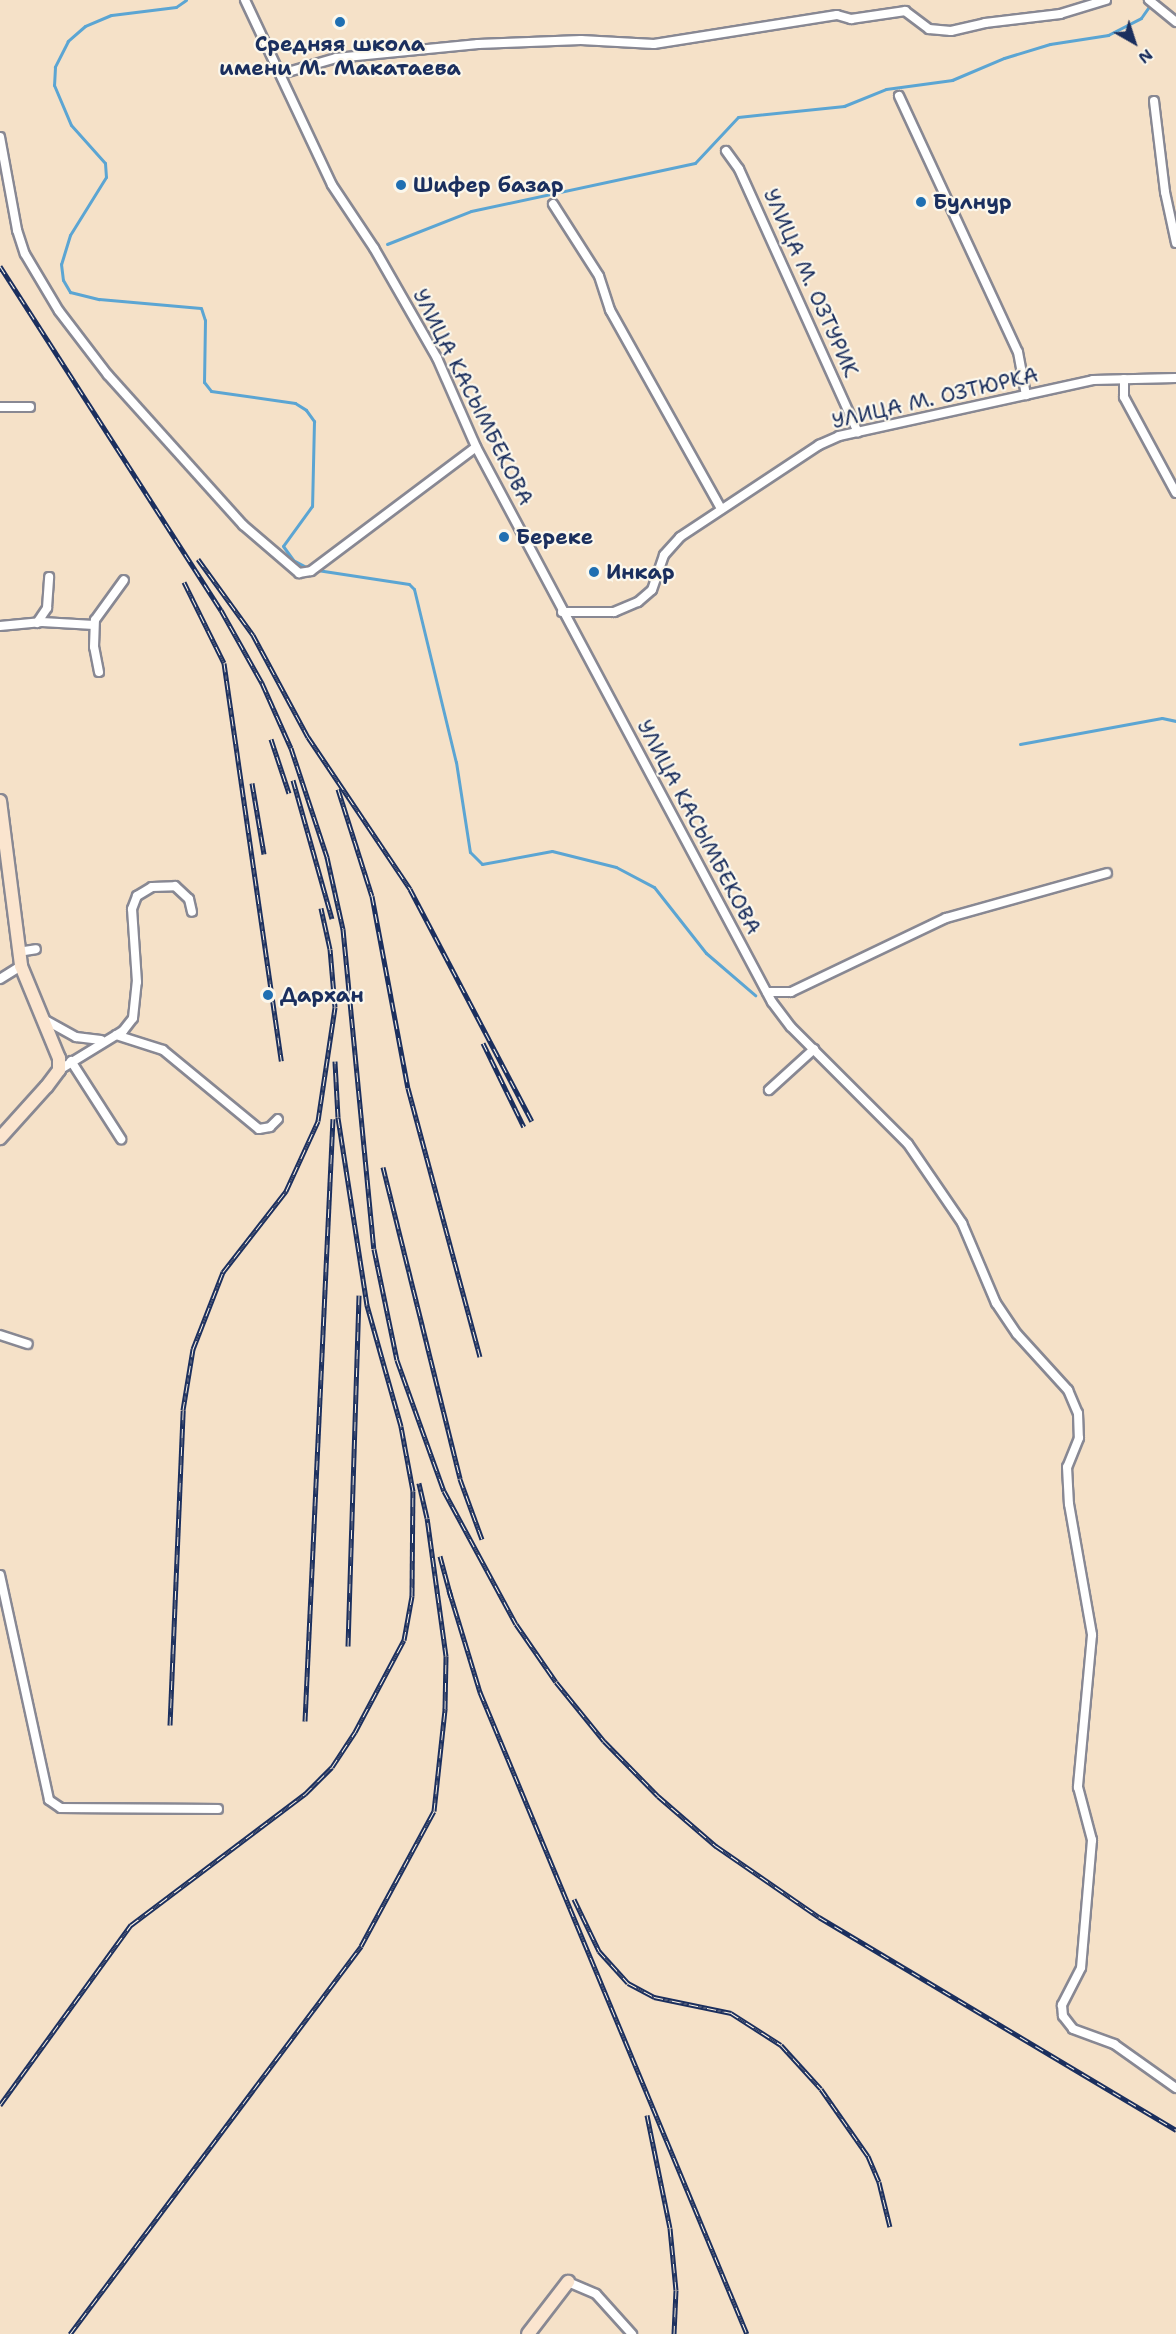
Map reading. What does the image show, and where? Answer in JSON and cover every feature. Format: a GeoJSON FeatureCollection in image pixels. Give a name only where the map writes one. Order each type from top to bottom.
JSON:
{"type":"FeatureCollection","features":[{"type":"Feature","properties":{"kind":"street","name":"УЛИЦА КАСЫМБЕКОВА"},"geometry":{"type":"LineString","coordinates":[[244,0],[332,185],[374,248],[437,358],[476,447],[772,1002],[814,1049],[908,1144],[940,1187],[962,1223],[996,1303],[1017,1334],[1068,1390],[1078,1413],[1078,1438],[1067,1467],[1069,1503],[1092,1635],[1078,1787],[1092,1840],[1081,1968],[1062,2005],[1063,2016],[1073,2029],[1114,2044],[1176,2088]]}},
{"type":"Feature","properties":{"kind":"street"},"geometry":{"type":"LineString","coordinates":[[281,74],[336,58],[581,39],[654,44],[837,15],[851,19],[904,11],[929,29],[951,31],[985,23],[1060,14],[1106,0]]}},
{"type":"Feature","properties":{"kind":"street"},"geometry":{"type":"LineString","coordinates":[[1149,0],[1176,22]]}},
{"type":"Feature","properties":{"kind":"street"},"geometry":{"type":"LineString","coordinates":[[898,96],[1018,352],[1026,395]]}},
{"type":"Feature","properties":{"kind":"street"},"geometry":{"type":"LineString","coordinates":[[1154,101],[1165,192],[1176,243]]}},
{"type":"Feature","properties":{"kind":"street"},"geometry":{"type":"LineString","coordinates":[[0,137],[16,231],[25,254],[59,311],[108,375],[243,525],[299,573],[311,571],[476,447]]}},
{"type":"Feature","properties":{"kind":"street","name":"УЛИЦА М. ОЗТУРИК"},"geometry":{"type":"LineString","coordinates":[[726,151],[740,169],[858,432]]}},
{"type":"Feature","properties":{"kind":"street"},"geometry":{"type":"LineString","coordinates":[[553,204],[599,276],[610,310],[721,509]]}},
{"type":"Feature","properties":{"kind":"street","name":"УЛИЦА М. ОЗТЮРКА"},"geometry":{"type":"LineString","coordinates":[[562,612],[614,612],[638,602],[652,590],[664,555],[680,537],[819,445],[858,432],[1093,380],[1176,378]]}},
{"type":"Feature","properties":{"kind":"street"},"geometry":{"type":"LineString","coordinates":[[1124,379],[1124,397],[1176,493]]}},
{"type":"Feature","properties":{"kind":"street"},"geometry":{"type":"LineString","coordinates":[[0,407],[30,408]]}},
{"type":"Feature","properties":{"kind":"street"},"geometry":{"type":"LineString","coordinates":[[37,623],[47,608],[49,577]]}},
{"type":"Feature","properties":{"kind":"street"},"geometry":{"type":"LineString","coordinates":[[99,672],[94,625],[124,580]]}},
{"type":"Feature","properties":{"kind":"street"},"geometry":{"type":"LineString","coordinates":[[0,626],[37,623],[94,625]]}},
{"type":"Feature","properties":{"kind":"street"},"geometry":{"type":"LineString","coordinates":[[0,801],[21,966],[57,1047],[59,1070]]}},
{"type":"Feature","properties":{"kind":"street"},"geometry":{"type":"LineString","coordinates":[[767,992],[791,992],[946,918],[1107,873]]}},
{"type":"Feature","properties":{"kind":"street"},"geometry":{"type":"LineString","coordinates":[[0,1138],[59,1070],[130,1024],[136,1008],[131,934],[137,896],[152,887],[175,886],[189,899],[192,912]]}},
{"type":"Feature","properties":{"kind":"street"},"geometry":{"type":"LineString","coordinates":[[18,951],[36,949]]}},
{"type":"Feature","properties":{"kind":"street"},"geometry":{"type":"LineString","coordinates":[[0,979],[21,966]]}},
{"type":"Feature","properties":{"kind":"street"},"geometry":{"type":"LineString","coordinates":[[47,1021],[84,1040],[106,1040]]}},
{"type":"Feature","properties":{"kind":"street"},"geometry":{"type":"LineString","coordinates":[[116,1035],[163,1050],[259,1129],[270,1127],[278,1119]]}},
{"type":"Feature","properties":{"kind":"street"},"geometry":{"type":"LineString","coordinates":[[769,1090],[814,1049]]}},
{"type":"Feature","properties":{"kind":"street"},"geometry":{"type":"LineString","coordinates":[[70,1061],[122,1138]]}},
{"type":"Feature","properties":{"kind":"street"},"geometry":{"type":"LineString","coordinates":[[0,1335],[28,1344]]}},
{"type":"Feature","properties":{"kind":"street"},"geometry":{"type":"LineString","coordinates":[[0,1575],[49,1800],[61,1808],[218,1809]]}},
{"type":"Feature","properties":{"kind":"street"},"geometry":{"type":"LineString","coordinates":[[528,2334],[567,2282],[596,2294],[632,2334]]}},
{"type":"Feature","properties":{"kind":"waterway"},"geometry":{"type":"LineString","coordinates":[[186,0],[176,7],[111,15],[85,26],[68,41],[55,67],[54,85],[71,125],[105,163],[106,177],[70,235],[61,264],[63,280],[70,292],[99,299],[201,308],[205,320],[204,382],[211,391],[295,403],[306,410],[314,421],[312,506],[283,546],[293,560],[308,568]]}},
{"type":"Feature","properties":{"kind":"waterway"},"geometry":{"type":"LineString","coordinates":[[387,244],[471,211],[695,163],[738,117],[844,106],[886,89],[952,80],[1004,58],[1050,44],[1108,35],[1141,18],[1150,5]]}},
{"type":"Feature","properties":{"kind":"waterway"},"geometry":{"type":"LineString","coordinates":[[317,570],[409,584],[414,589],[456,762],[470,852],[482,864],[552,851],[616,867],[654,887],[706,953],[755,995]]}},
{"type":"Feature","properties":{"kind":"waterway"},"geometry":{"type":"LineString","coordinates":[[1020,744],[1162,718],[1176,721]]}},
{"type":"Feature","properties":{"kind":"railway"},"geometry":{"type":"LineString","coordinates":[[0,266],[221,610],[262,683],[291,748],[327,857],[343,929],[374,1249],[397,1360],[444,1491],[516,1624],[556,1682],[604,1741],[658,1796],[716,1846],[819,1917],[1176,2130]]}},
{"type":"Feature","properties":{"kind":"railway"},"geometry":{"type":"LineString","coordinates":[[198,559],[253,635],[308,737],[410,889],[532,1121]]}},
{"type":"Feature","properties":{"kind":"railway"},"geometry":{"type":"LineString","coordinates":[[184,582],[224,663],[281,1061]]}},
{"type":"Feature","properties":{"kind":"railway"},"geometry":{"type":"LineString","coordinates":[[271,739],[289,793]]}},
{"type":"Feature","properties":{"kind":"railway"},"geometry":{"type":"LineString","coordinates":[[293,780],[332,919]]}},
{"type":"Feature","properties":{"kind":"railway"},"geometry":{"type":"LineString","coordinates":[[252,783],[264,854]]}},
{"type":"Feature","properties":{"kind":"railway"},"geometry":{"type":"LineString","coordinates":[[338,789],[372,896],[408,1088],[480,1356]]}},
{"type":"Feature","properties":{"kind":"railway"},"geometry":{"type":"LineString","coordinates":[[170,1725],[183,1410],[193,1349],[223,1272],[286,1191],[318,1121],[335,1007],[330,949],[321,908]]}},
{"type":"Feature","properties":{"kind":"railway"},"geometry":{"type":"LineString","coordinates":[[483,1043],[524,1127]]}},
{"type":"Feature","properties":{"kind":"railway"},"geometry":{"type":"LineString","coordinates":[[0,2105],[131,1925],[305,1794],[332,1767],[355,1732],[404,1640],[412,1596],[413,1491],[401,1426],[367,1305],[338,1117],[335,1061]]}},
{"type":"Feature","properties":{"kind":"railway"},"geometry":{"type":"LineString","coordinates":[[305,1721],[333,1119]]}},
{"type":"Feature","properties":{"kind":"railway"},"geometry":{"type":"LineString","coordinates":[[383,1167],[460,1479],[482,1539]]}},
{"type":"Feature","properties":{"kind":"railway"},"geometry":{"type":"LineString","coordinates":[[348,1646],[359,1295]]}},
{"type":"Feature","properties":{"kind":"railway"},"geometry":{"type":"LineString","coordinates":[[70,2334],[361,1946],[434,1811],[445,1709],[446,1656],[427,1518],[419,1483]]}},
{"type":"Feature","properties":{"kind":"railway"},"geometry":{"type":"LineString","coordinates":[[440,1556],[451,1597]]}},
{"type":"Feature","properties":{"kind":"railway"},"geometry":{"type":"LineString","coordinates":[[449,1590],[480,1692],[747,2334]]}},
{"type":"Feature","properties":{"kind":"railway"},"geometry":{"type":"LineString","coordinates":[[574,1899],[599,1951],[628,1983],[654,1997],[731,2013],[781,2045],[821,2089],[868,2156],[879,2182],[890,2227]]}},
{"type":"Feature","properties":{"kind":"railway"},"geometry":{"type":"LineString","coordinates":[[647,2115],[670,2228],[676,2290],[674,2334]]}},
{"type":"Feature","properties":{"kind":"place","name":"Средняя школа имени М. Макатаева"},"geometry":{"type":"Point","coordinates":[340,22]}},
{"type":"Feature","properties":{"kind":"place","name":"Шифер базар"},"geometry":{"type":"Point","coordinates":[401,185]}},
{"type":"Feature","properties":{"kind":"place","name":"Булнур"},"geometry":{"type":"Point","coordinates":[921,202]}},
{"type":"Feature","properties":{"kind":"place","name":"Береке"},"geometry":{"type":"Point","coordinates":[504,537]}},
{"type":"Feature","properties":{"kind":"place","name":"Инкар"},"geometry":{"type":"Point","coordinates":[594,572]}},
{"type":"Feature","properties":{"kind":"place","name":"Дархан"},"geometry":{"type":"Point","coordinates":[268,995]}}]}
